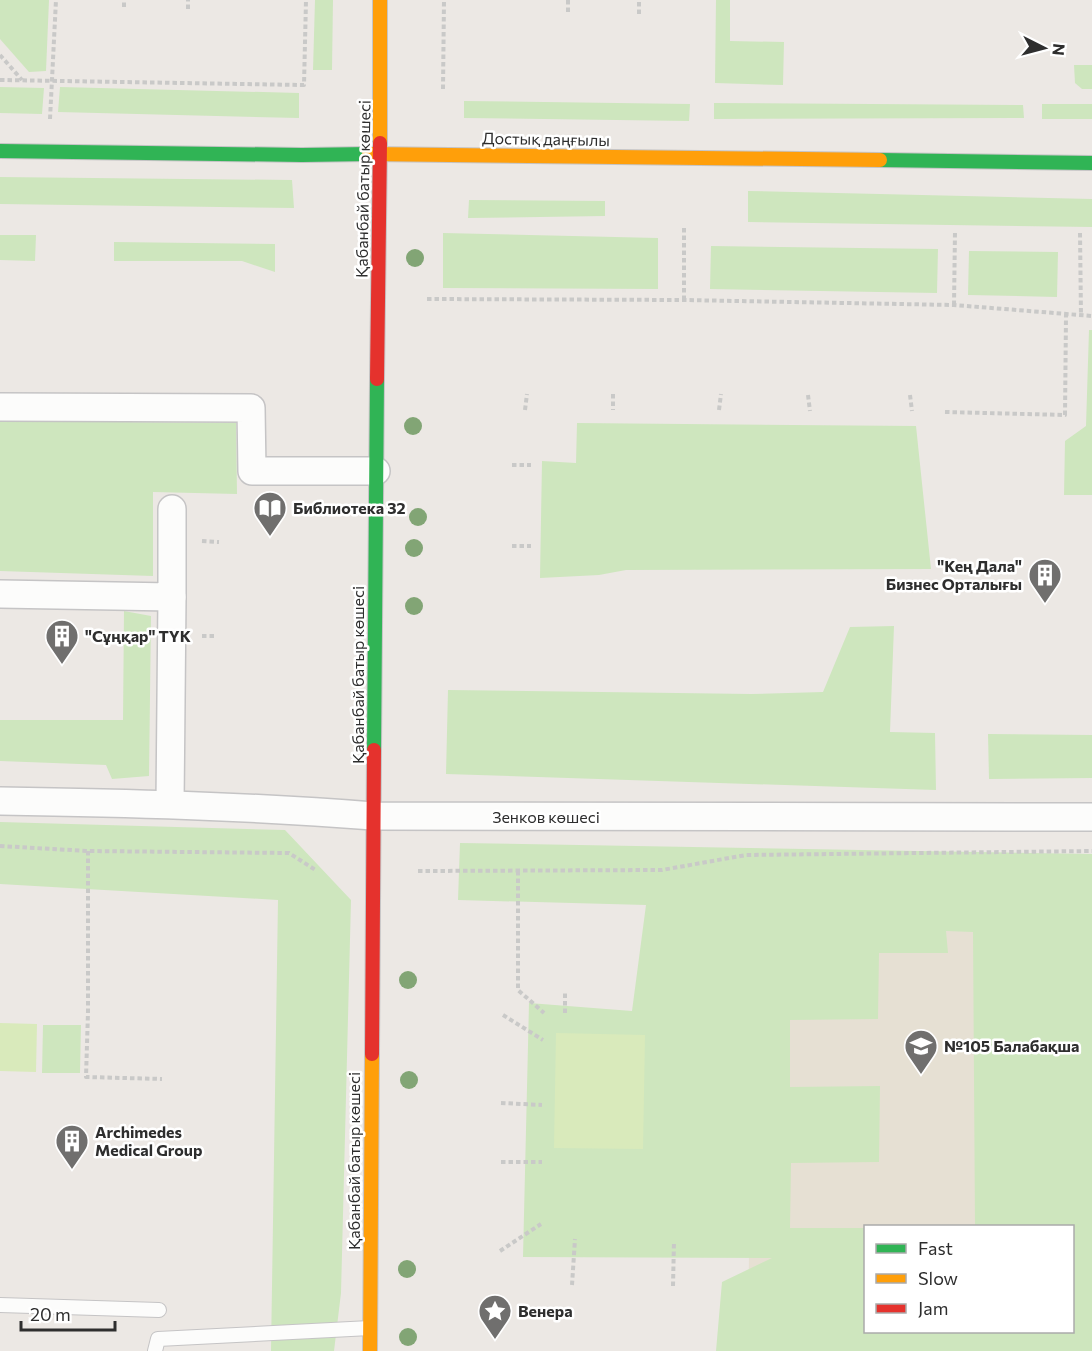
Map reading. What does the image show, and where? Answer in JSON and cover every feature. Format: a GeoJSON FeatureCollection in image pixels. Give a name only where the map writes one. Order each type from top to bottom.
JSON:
{"type":"FeatureCollection","features":[{"type":"Feature","properties":{"kind":"street","name":"Қабанбай батыр көшесі"},"geometry":{"type":"LineString","coordinates":[[370,1351],[381,0]]}},
{"type":"Feature","properties":{"kind":"street","name":"Достық даңғылы"},"geometry":{"type":"LineString","coordinates":[[0,151],[1092,162]]}},
{"type":"Feature","properties":{"kind":"street"},"geometry":{"type":"LineString","coordinates":[[0,407],[251,408],[252,471],[376,471]]}},
{"type":"Feature","properties":{"kind":"street"},"geometry":{"type":"LineString","coordinates":[[170,804],[172,509]]}},
{"type":"Feature","properties":{"kind":"street"},"geometry":{"type":"LineString","coordinates":[[0,594],[172,597]]}},
{"type":"Feature","properties":{"kind":"street","name":"Зенков көшесі"},"geometry":{"type":"LineString","coordinates":[[0,801],[170,804],[373,816],[1092,817]]}},
{"type":"Feature","properties":{"kind":"lane"},"geometry":{"type":"LineString","coordinates":[[0,1305],[159,1310]]}},
{"type":"Feature","properties":{"kind":"lane"},"geometry":{"type":"LineString","coordinates":[[155,1351],[158,1339],[370,1328]]}},
{"type":"Feature","properties":{"kind":"path"},"geometry":{"type":"LineString","coordinates":[[48,152],[56,0]]}},
{"type":"Feature","properties":{"kind":"path"},"geometry":{"type":"LineString","coordinates":[[124,0],[124,7]]}},
{"type":"Feature","properties":{"kind":"path"},"geometry":{"type":"LineString","coordinates":[[188,0],[188,9]]}},
{"type":"Feature","properties":{"kind":"path"},"geometry":{"type":"LineString","coordinates":[[0,80],[304,85],[306,0]]}},
{"type":"Feature","properties":{"kind":"path"},"geometry":{"type":"LineString","coordinates":[[443,89],[444,0]]}},
{"type":"Feature","properties":{"kind":"path"},"geometry":{"type":"LineString","coordinates":[[568,0],[568,13]]}},
{"type":"Feature","properties":{"kind":"path"},"geometry":{"type":"LineString","coordinates":[[639,0],[639,14]]}},
{"type":"Feature","properties":{"kind":"path"},"geometry":{"type":"LineString","coordinates":[[0,55],[22,80]]}},
{"type":"Feature","properties":{"kind":"path"},"geometry":{"type":"LineString","coordinates":[[684,228],[684,300]]}},
{"type":"Feature","properties":{"kind":"path"},"geometry":{"type":"LineString","coordinates":[[954,305],[955,231]]}},
{"type":"Feature","properties":{"kind":"path"},"geometry":{"type":"LineString","coordinates":[[1080,233],[1081,316]]}},
{"type":"Feature","properties":{"kind":"path"},"geometry":{"type":"LineString","coordinates":[[427,299],[684,300],[954,305],[1092,316]]}},
{"type":"Feature","properties":{"kind":"path"},"geometry":{"type":"LineString","coordinates":[[945,412],[1065,415],[1066,315]]}},
{"type":"Feature","properties":{"kind":"path"},"geometry":{"type":"LineString","coordinates":[[525,410],[527,394]]}},
{"type":"Feature","properties":{"kind":"path"},"geometry":{"type":"LineString","coordinates":[[613,394],[613,410]]}},
{"type":"Feature","properties":{"kind":"path"},"geometry":{"type":"LineString","coordinates":[[719,410],[722,394]]}},
{"type":"Feature","properties":{"kind":"path"},"geometry":{"type":"LineString","coordinates":[[808,395],[810,411]]}},
{"type":"Feature","properties":{"kind":"path"},"geometry":{"type":"LineString","coordinates":[[910,395],[912,411]]}},
{"type":"Feature","properties":{"kind":"path"},"geometry":{"type":"LineString","coordinates":[[512,465],[531,465]]}},
{"type":"Feature","properties":{"kind":"path"},"geometry":{"type":"LineString","coordinates":[[512,546],[531,546]]}},
{"type":"Feature","properties":{"kind":"path"},"geometry":{"type":"LineString","coordinates":[[0,846],[88,851],[289,852],[317,871]]}},
{"type":"Feature","properties":{"kind":"path"},"geometry":{"type":"LineString","coordinates":[[88,851],[86,1077],[162,1079]]}},
{"type":"Feature","properties":{"kind":"path"},"geometry":{"type":"LineString","coordinates":[[418,871],[662,870],[746,855],[1092,851]]}},
{"type":"Feature","properties":{"kind":"path"},"geometry":{"type":"LineString","coordinates":[[518,871],[518,990],[543,1013]]}},
{"type":"Feature","properties":{"kind":"path"},"geometry":{"type":"LineString","coordinates":[[565,991],[565,1013]]}},
{"type":"Feature","properties":{"kind":"path"},"geometry":{"type":"LineString","coordinates":[[503,1015],[543,1040]]}},
{"type":"Feature","properties":{"kind":"path"},"geometry":{"type":"LineString","coordinates":[[501,1103],[542,1105]]}},
{"type":"Feature","properties":{"kind":"path"},"geometry":{"type":"LineString","coordinates":[[501,1162],[542,1162]]}},
{"type":"Feature","properties":{"kind":"path"},"geometry":{"type":"LineString","coordinates":[[500,1251],[541,1224]]}},
{"type":"Feature","properties":{"kind":"path"},"geometry":{"type":"LineString","coordinates":[[572,1285],[575,1239]]}},
{"type":"Feature","properties":{"kind":"path"},"geometry":{"type":"LineString","coordinates":[[673,1286],[674,1241]]}},
{"type":"Feature","properties":{"kind":"shaded area","name":"№105 Балабақша"},"geometry":{"type":"Polygon","coordinates":[[[753,861],[1092,869],[1092,1351],[748,1351],[753,861]]]}},
{"type":"Feature","properties":{"kind":"green space"},"geometry":{"type":"Polygon","coordinates":[[[0,0],[49,0],[46,71],[29,72],[0,39],[0,0]]]}},
{"type":"Feature","properties":{"kind":"green space"},"geometry":{"type":"Polygon","coordinates":[[[315,0],[333,0],[332,70],[313,70],[315,0]]]}},
{"type":"Feature","properties":{"kind":"green space"},"geometry":{"type":"Polygon","coordinates":[[[716,0],[730,0],[730,41],[784,42],[783,85],[715,83],[716,0]]]}},
{"type":"Feature","properties":{"kind":"green space"},"geometry":{"type":"Polygon","coordinates":[[[1074,65],[1092,65],[1092,89],[1082,89],[1075,83],[1074,65]]]}},
{"type":"Feature","properties":{"kind":"green space"},"geometry":{"type":"Polygon","coordinates":[[[0,87],[44,88],[42,114],[0,113],[0,87]]]}},
{"type":"Feature","properties":{"kind":"green space"},"geometry":{"type":"Polygon","coordinates":[[[60,87],[299,93],[299,118],[58,112],[60,87]]]}},
{"type":"Feature","properties":{"kind":"green space"},"geometry":{"type":"Polygon","coordinates":[[[464,101],[690,104],[689,121],[464,118],[464,101]]]}},
{"type":"Feature","properties":{"kind":"green space"},"geometry":{"type":"Polygon","coordinates":[[[714,103],[1023,105],[1024,118],[714,119],[714,103]]]}},
{"type":"Feature","properties":{"kind":"green space"},"geometry":{"type":"Polygon","coordinates":[[[1042,104],[1092,104],[1092,119],[1042,119],[1042,104]]]}},
{"type":"Feature","properties":{"kind":"green space"},"geometry":{"type":"Polygon","coordinates":[[[0,177],[292,180],[294,208],[0,204],[0,177]]]}},
{"type":"Feature","properties":{"kind":"green space"},"geometry":{"type":"Polygon","coordinates":[[[748,191],[1092,199],[1092,227],[748,222],[748,191]]]}},
{"type":"Feature","properties":{"kind":"green space"},"geometry":{"type":"Polygon","coordinates":[[[469,200],[605,201],[605,216],[468,218],[469,200]]]}},
{"type":"Feature","properties":{"kind":"green space"},"geometry":{"type":"Polygon","coordinates":[[[443,233],[658,238],[658,289],[443,288],[443,233]]]}},
{"type":"Feature","properties":{"kind":"green space"},"geometry":{"type":"Polygon","coordinates":[[[0,235],[36,235],[35,261],[0,260],[0,235]]]}},
{"type":"Feature","properties":{"kind":"green space"},"geometry":{"type":"Polygon","coordinates":[[[114,242],[275,244],[275,272],[242,261],[114,261],[114,242]]]}},
{"type":"Feature","properties":{"kind":"green space"},"geometry":{"type":"Polygon","coordinates":[[[711,246],[938,249],[937,293],[710,289],[711,246]]]}},
{"type":"Feature","properties":{"kind":"green space"},"geometry":{"type":"Polygon","coordinates":[[[969,251],[1058,252],[1057,297],[968,295],[969,251]]]}},
{"type":"Feature","properties":{"kind":"green space"},"geometry":{"type":"Polygon","coordinates":[[[1089,330],[1092,330],[1092,495],[1064,495],[1065,441],[1086,426],[1089,330]]]}},
{"type":"Feature","properties":{"kind":"green space"},"geometry":{"type":"Polygon","coordinates":[[[0,421],[236,423],[237,494],[153,492],[153,576],[0,571],[0,421]]]}},
{"type":"Feature","properties":{"kind":"green space"},"geometry":{"type":"Polygon","coordinates":[[[577,423],[916,426],[931,569],[626,570],[599,575],[540,578],[542,461],[576,463],[577,423]]]}},
{"type":"Feature","properties":{"kind":"green space"},"geometry":{"type":"Polygon","coordinates":[[[124,611],[151,616],[149,776],[112,779],[106,765],[0,761],[0,720],[123,720],[124,611]]]}},
{"type":"Feature","properties":{"kind":"green space"},"geometry":{"type":"Polygon","coordinates":[[[894,626],[890,732],[935,733],[936,790],[446,774],[448,690],[751,694],[823,692],[850,627],[894,626]]]}},
{"type":"Feature","properties":{"kind":"green space"},"geometry":{"type":"Polygon","coordinates":[[[988,734],[1092,735],[1092,778],[989,779],[988,734]]]}},
{"type":"Feature","properties":{"kind":"green space"},"geometry":{"type":"Polygon","coordinates":[[[0,822],[285,830],[351,900],[341,1293],[334,1351],[271,1351],[278,900],[0,884],[0,822]]]}},
{"type":"Feature","properties":{"kind":"green space"},"geometry":{"type":"Polygon","coordinates":[[[460,843],[1092,854],[1092,1351],[716,1351],[722,1282],[772,1258],[523,1257],[529,1003],[632,1011],[646,905],[458,900],[460,843]],[[946,931],[948,953],[879,953],[878,1019],[790,1020],[790,1087],[880,1086],[879,1162],[791,1163],[790,1228],[864,1228],[864,1333],[1074,1333],[1074,1225],[975,1225],[973,932],[946,931]]]}},
{"type":"Feature","properties":{"kind":"green space"},"geometry":{"type":"Polygon","coordinates":[[[0,1023],[37,1024],[36,1072],[0,1071],[0,1023]]]}},
{"type":"Feature","properties":{"kind":"green space"},"geometry":{"type":"Polygon","coordinates":[[[43,1025],[81,1025],[80,1073],[42,1073],[43,1025]]]}},
{"type":"Feature","properties":{"kind":"green space"},"geometry":{"type":"Polygon","coordinates":[[[556,1033],[645,1035],[643,1149],[554,1148],[556,1033]]]}},
{"type":"Feature","properties":{"kind":"traffic: fast"},"geometry":{"type":"LineString","coordinates":[[0,151],[369,154]]}},
{"type":"Feature","properties":{"kind":"traffic: fast"},"geometry":{"type":"LineString","coordinates":[[880,160],[1092,163]]}},
{"type":"Feature","properties":{"kind":"traffic: fast"},"geometry":{"type":"LineString","coordinates":[[374,750],[377,379]]}},
{"type":"Feature","properties":{"kind":"traffic: slow"},"geometry":{"type":"LineString","coordinates":[[380,0],[380,143]]}},
{"type":"Feature","properties":{"kind":"traffic: slow"},"geometry":{"type":"LineString","coordinates":[[369,154],[880,160]]}},
{"type":"Feature","properties":{"kind":"traffic: slow"},"geometry":{"type":"LineString","coordinates":[[370,1351],[372,1054]]}},
{"type":"Feature","properties":{"kind":"traffic: jam"},"geometry":{"type":"LineString","coordinates":[[377,379],[380,143]]}},
{"type":"Feature","properties":{"kind":"traffic: jam"},"geometry":{"type":"LineString","coordinates":[[372,1054],[374,750]]}},
{"type":"Feature","properties":{"kind":"place","name":"Библиотека 32"},"geometry":{"type":"Point","coordinates":[270,537]}},
{"type":"Feature","properties":{"kind":"place","name":"\"Кең Дала\" Бизнес Орталығы"},"geometry":{"type":"Point","coordinates":[1045,604]}},
{"type":"Feature","properties":{"kind":"place","name":"\"Сұңқар\" ТҮК"},"geometry":{"type":"Point","coordinates":[62,665]}},
{"type":"Feature","properties":{"kind":"place","name":"№105 Балабақша"},"geometry":{"type":"Point","coordinates":[921,1075]}},
{"type":"Feature","properties":{"kind":"place","name":"Archimedes Medical Group"},"geometry":{"type":"Point","coordinates":[72,1170]}},
{"type":"Feature","properties":{"kind":"place","name":"Венера"},"geometry":{"type":"Point","coordinates":[495,1340]}}]}
